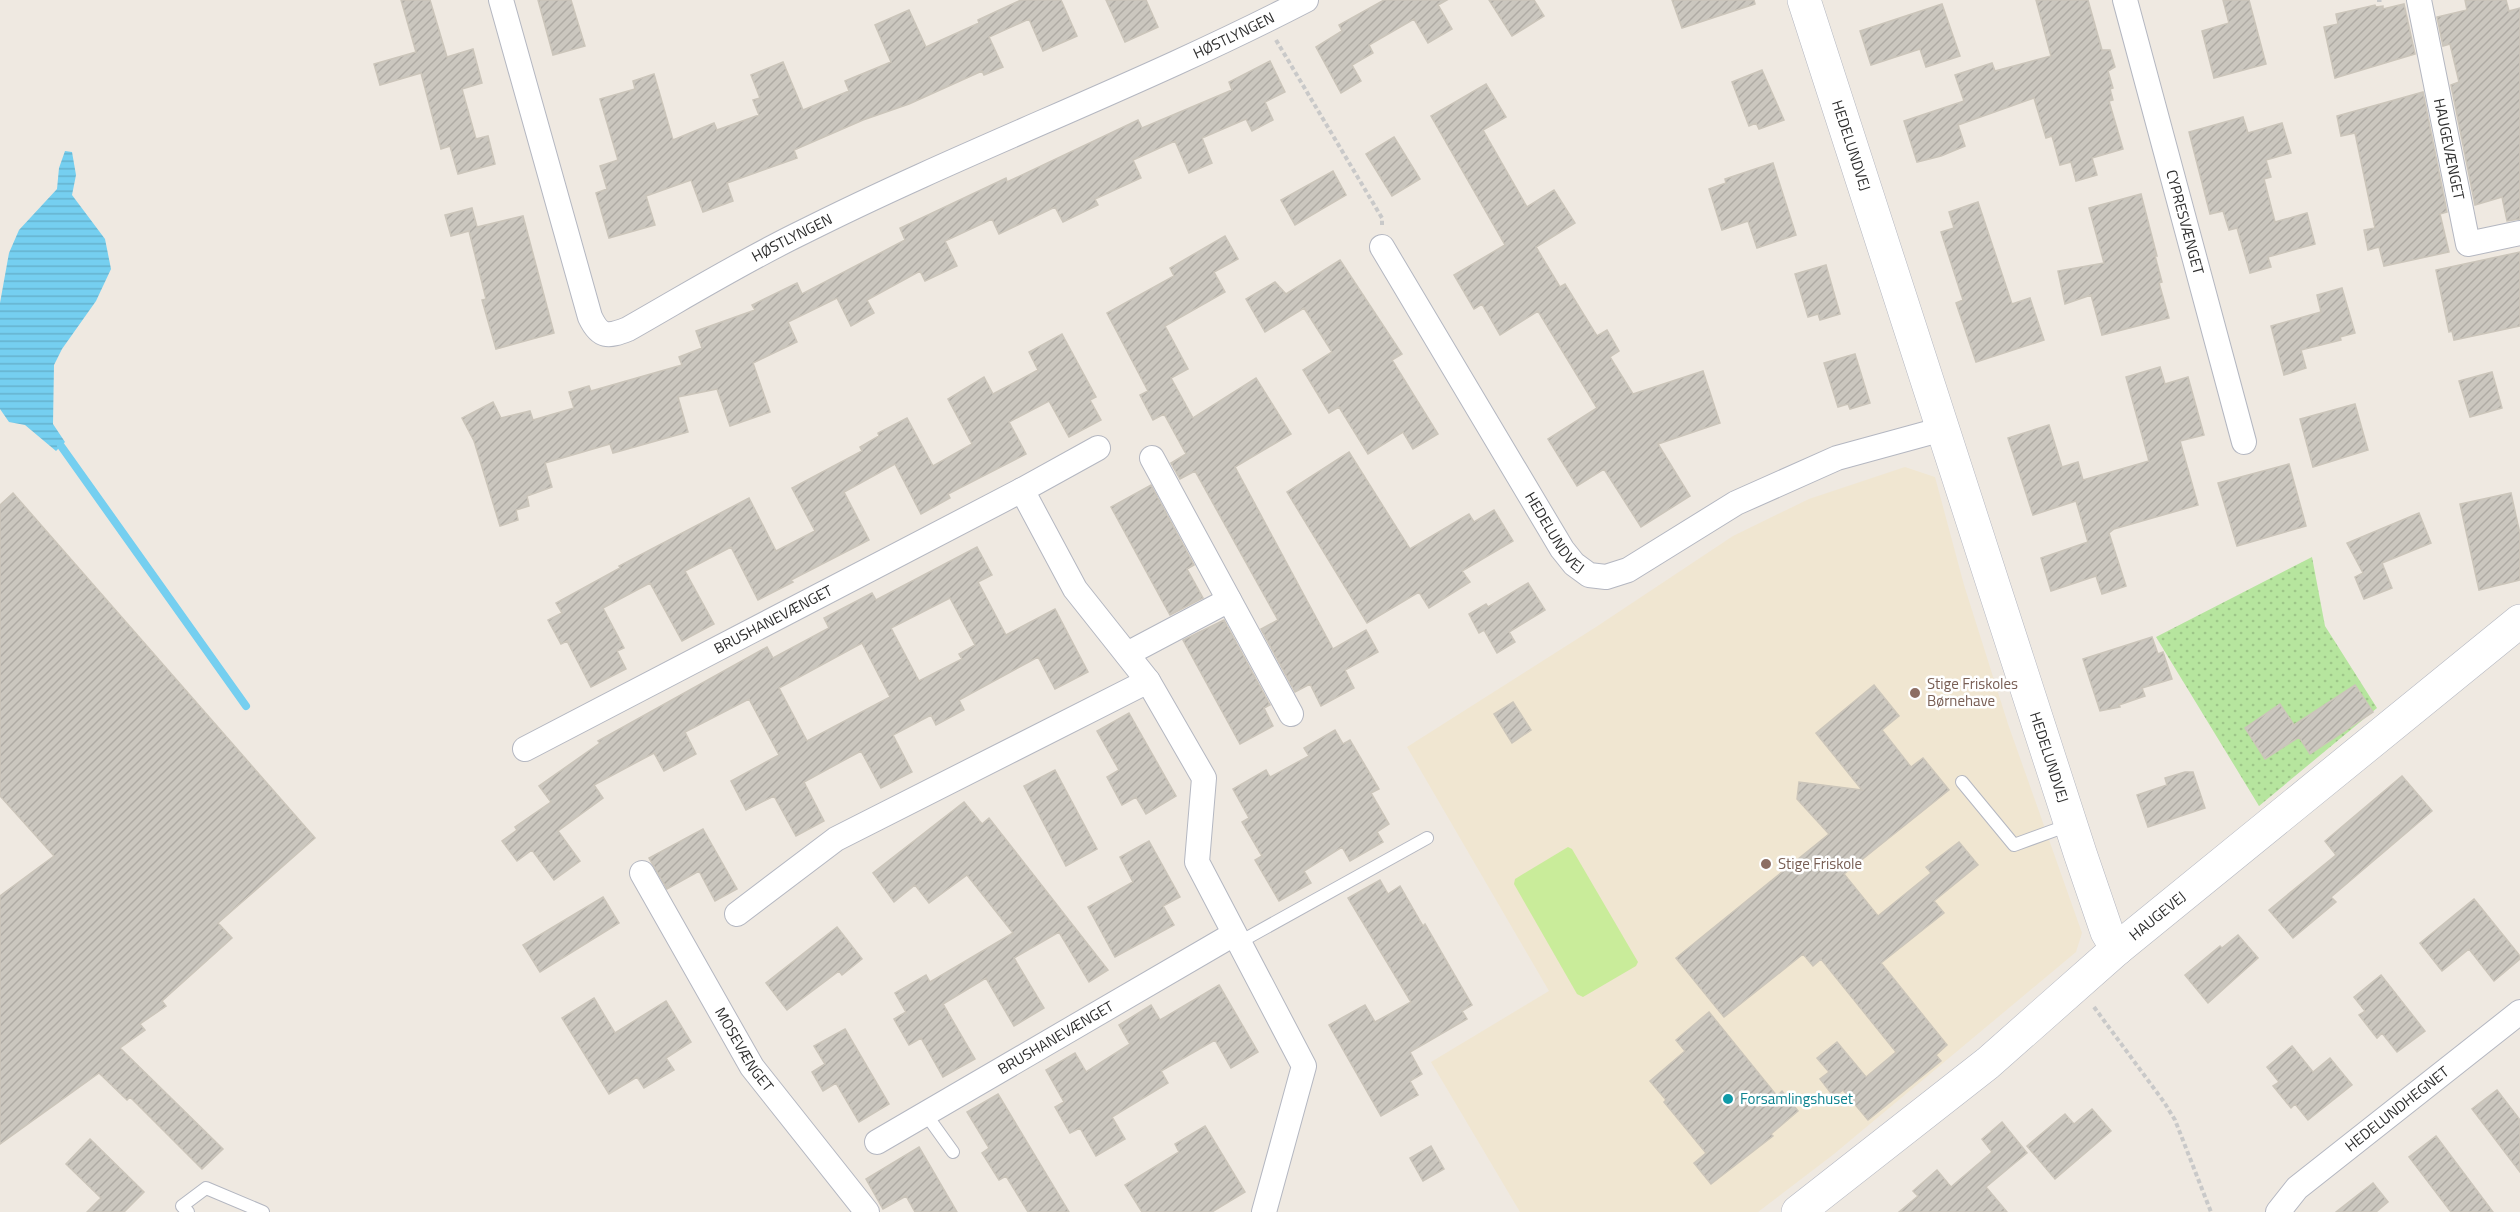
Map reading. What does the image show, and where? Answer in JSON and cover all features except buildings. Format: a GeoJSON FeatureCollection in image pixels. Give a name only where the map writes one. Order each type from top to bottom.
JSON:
{"type":"FeatureCollection","features":[{"type":"Feature","properties":{"kind":"street","name":"HØSTLYNGEN"},"geometry":{"type":"LineString","coordinates":[[501,0],[590,317],[596,329],[605,335],[628,329],[802,232],[1265,21],[1306,0]]}},
{"type":"Feature","properties":{"kind":"street","name":"HEDELUNDVEJ"},"geometry":{"type":"LineString","coordinates":[[1804,0],[2071,824],[2107,932],[2116,949]]}},
{"type":"Feature","properties":{"kind":"street","name":"CYPRESVÆNGET"},"geometry":{"type":"LineString","coordinates":[[2125,0],[2244,442]]}},
{"type":"Feature","properties":{"kind":"street","name":"HAUGEVÆNGET"},"geometry":{"type":"LineString","coordinates":[[2419,0],[2468,244],[2520,233]]}},
{"type":"Feature","properties":{"kind":"street","name":"HEDELUNDVEJ"},"geometry":{"type":"LineString","coordinates":[[1382,246],[1562,549],[1574,564],[1588,575],[1606,577],[1628,570],[1736,503],[1837,459],[1943,429]]}},
{"type":"Feature","properties":{"kind":"street","name":"BRUSHANEVÆNGET"},"geometry":{"type":"LineString","coordinates":[[525,749],[1022,490],[1098,448]]}},
{"type":"Feature","properties":{"kind":"street"},"geometry":{"type":"LineString","coordinates":[[1152,458],[1291,714]]}},
{"type":"Feature","properties":{"kind":"street"},"geometry":{"type":"LineString","coordinates":[[1022,490],[1075,589],[1148,681],[1204,778],[1197,862],[1304,1066],[1264,1212]]}},
{"type":"Feature","properties":{"kind":"street"},"geometry":{"type":"LineString","coordinates":[[1127,654],[1229,600]]}},
{"type":"Feature","properties":{"kind":"street","name":"HAUGEVEJ"},"geometry":{"type":"LineString","coordinates":[[1798,1212],[1988,1064],[2116,949],[2520,621]]}},
{"type":"Feature","properties":{"kind":"street"},"geometry":{"type":"LineString","coordinates":[[737,914],[836,839],[1148,681]]}},
{"type":"Feature","properties":{"kind":"street","name":"MOSEVÆNGET"},"geometry":{"type":"LineString","coordinates":[[642,873],[752,1067],[867,1212]]}},
{"type":"Feature","properties":{"kind":"street","name":"BRUSHANEVÆNGET"},"geometry":{"type":"LineString","coordinates":[[877,1142],[1236,938]]}},
{"type":"Feature","properties":{"kind":"street","name":"HEDELUNDHEGNET"},"geometry":{"type":"LineString","coordinates":[[2278,1212],[2296,1188],[2520,1012]]}},
{"type":"Feature","properties":{"kind":"lane"},"geometry":{"type":"LineString","coordinates":[[1962,782],[2014,845],[2071,824]]}},
{"type":"Feature","properties":{"kind":"lane"},"geometry":{"type":"LineString","coordinates":[[1236,938],[1427,838]]}},
{"type":"Feature","properties":{"kind":"lane"},"geometry":{"type":"LineString","coordinates":[[926,1113],[953,1152]]}},
{"type":"Feature","properties":{"kind":"lane"},"geometry":{"type":"LineString","coordinates":[[188,1212],[182,1206],[206,1188],[263,1212]]}},
{"type":"Feature","properties":{"kind":"path"},"geometry":{"type":"LineString","coordinates":[[2377,0],[2382,0]]}},
{"type":"Feature","properties":{"kind":"path"},"geometry":{"type":"LineString","coordinates":[[1265,21],[1382,218],[1382,246]]}},
{"type":"Feature","properties":{"kind":"path"},"geometry":{"type":"LineString","coordinates":[[2077,985],[2169,1111],[2211,1212]]}},
{"type":"Feature","properties":{"kind":"shaded area","name":"Stige Friskole"},"geometry":{"type":"Polygon","coordinates":[[[1905,467],[1935,477],[1964,585],[2008,724],[2082,933],[2076,952],[1834,1154],[1758,1212],[1520,1212],[1431,1062],[1549,991],[1407,747],[1596,627],[1733,536],[1809,499],[1905,467]]]}},
{"type":"Feature","properties":{"kind":"green space"},"geometry":{"type":"Polygon","coordinates":[[[2312,557],[2325,626],[2377,708],[2259,806],[2156,637],[2312,557]]]}},
{"type":"Feature","properties":{"kind":"green space"},"geometry":{"type":"Polygon","coordinates":[[[1568,847],[1572,849],[1638,962],[1636,966],[1583,997],[1577,994],[1514,884],[1515,879],[1568,847]]]}},
{"type":"Feature","properties":{"kind":"water"},"geometry":{"type":"Polygon","coordinates":[[[65,151],[72,152],[76,175],[72,195],[105,239],[111,269],[96,301],[62,349],[54,365],[53,424],[65,442],[56,451],[25,425],[9,422],[0,409],[0,303],[9,253],[19,230],[57,189],[59,168],[65,151]]]}},
{"type":"Feature","properties":{"kind":"waterway"},"geometry":{"type":"LineString","coordinates":[[61,446],[246,706]]}},
{"type":"Feature","properties":{"kind":"place","name":"Stige Friskoles Børnehave"},"geometry":{"type":"Point","coordinates":[1915,693]}},
{"type":"Feature","properties":{"kind":"place","name":"Stige Friskole"},"geometry":{"type":"Point","coordinates":[1766,864]}},
{"type":"Feature","properties":{"kind":"place","name":"Forsamlingshuset"},"geometry":{"type":"Point","coordinates":[1728,1099]}}]}
